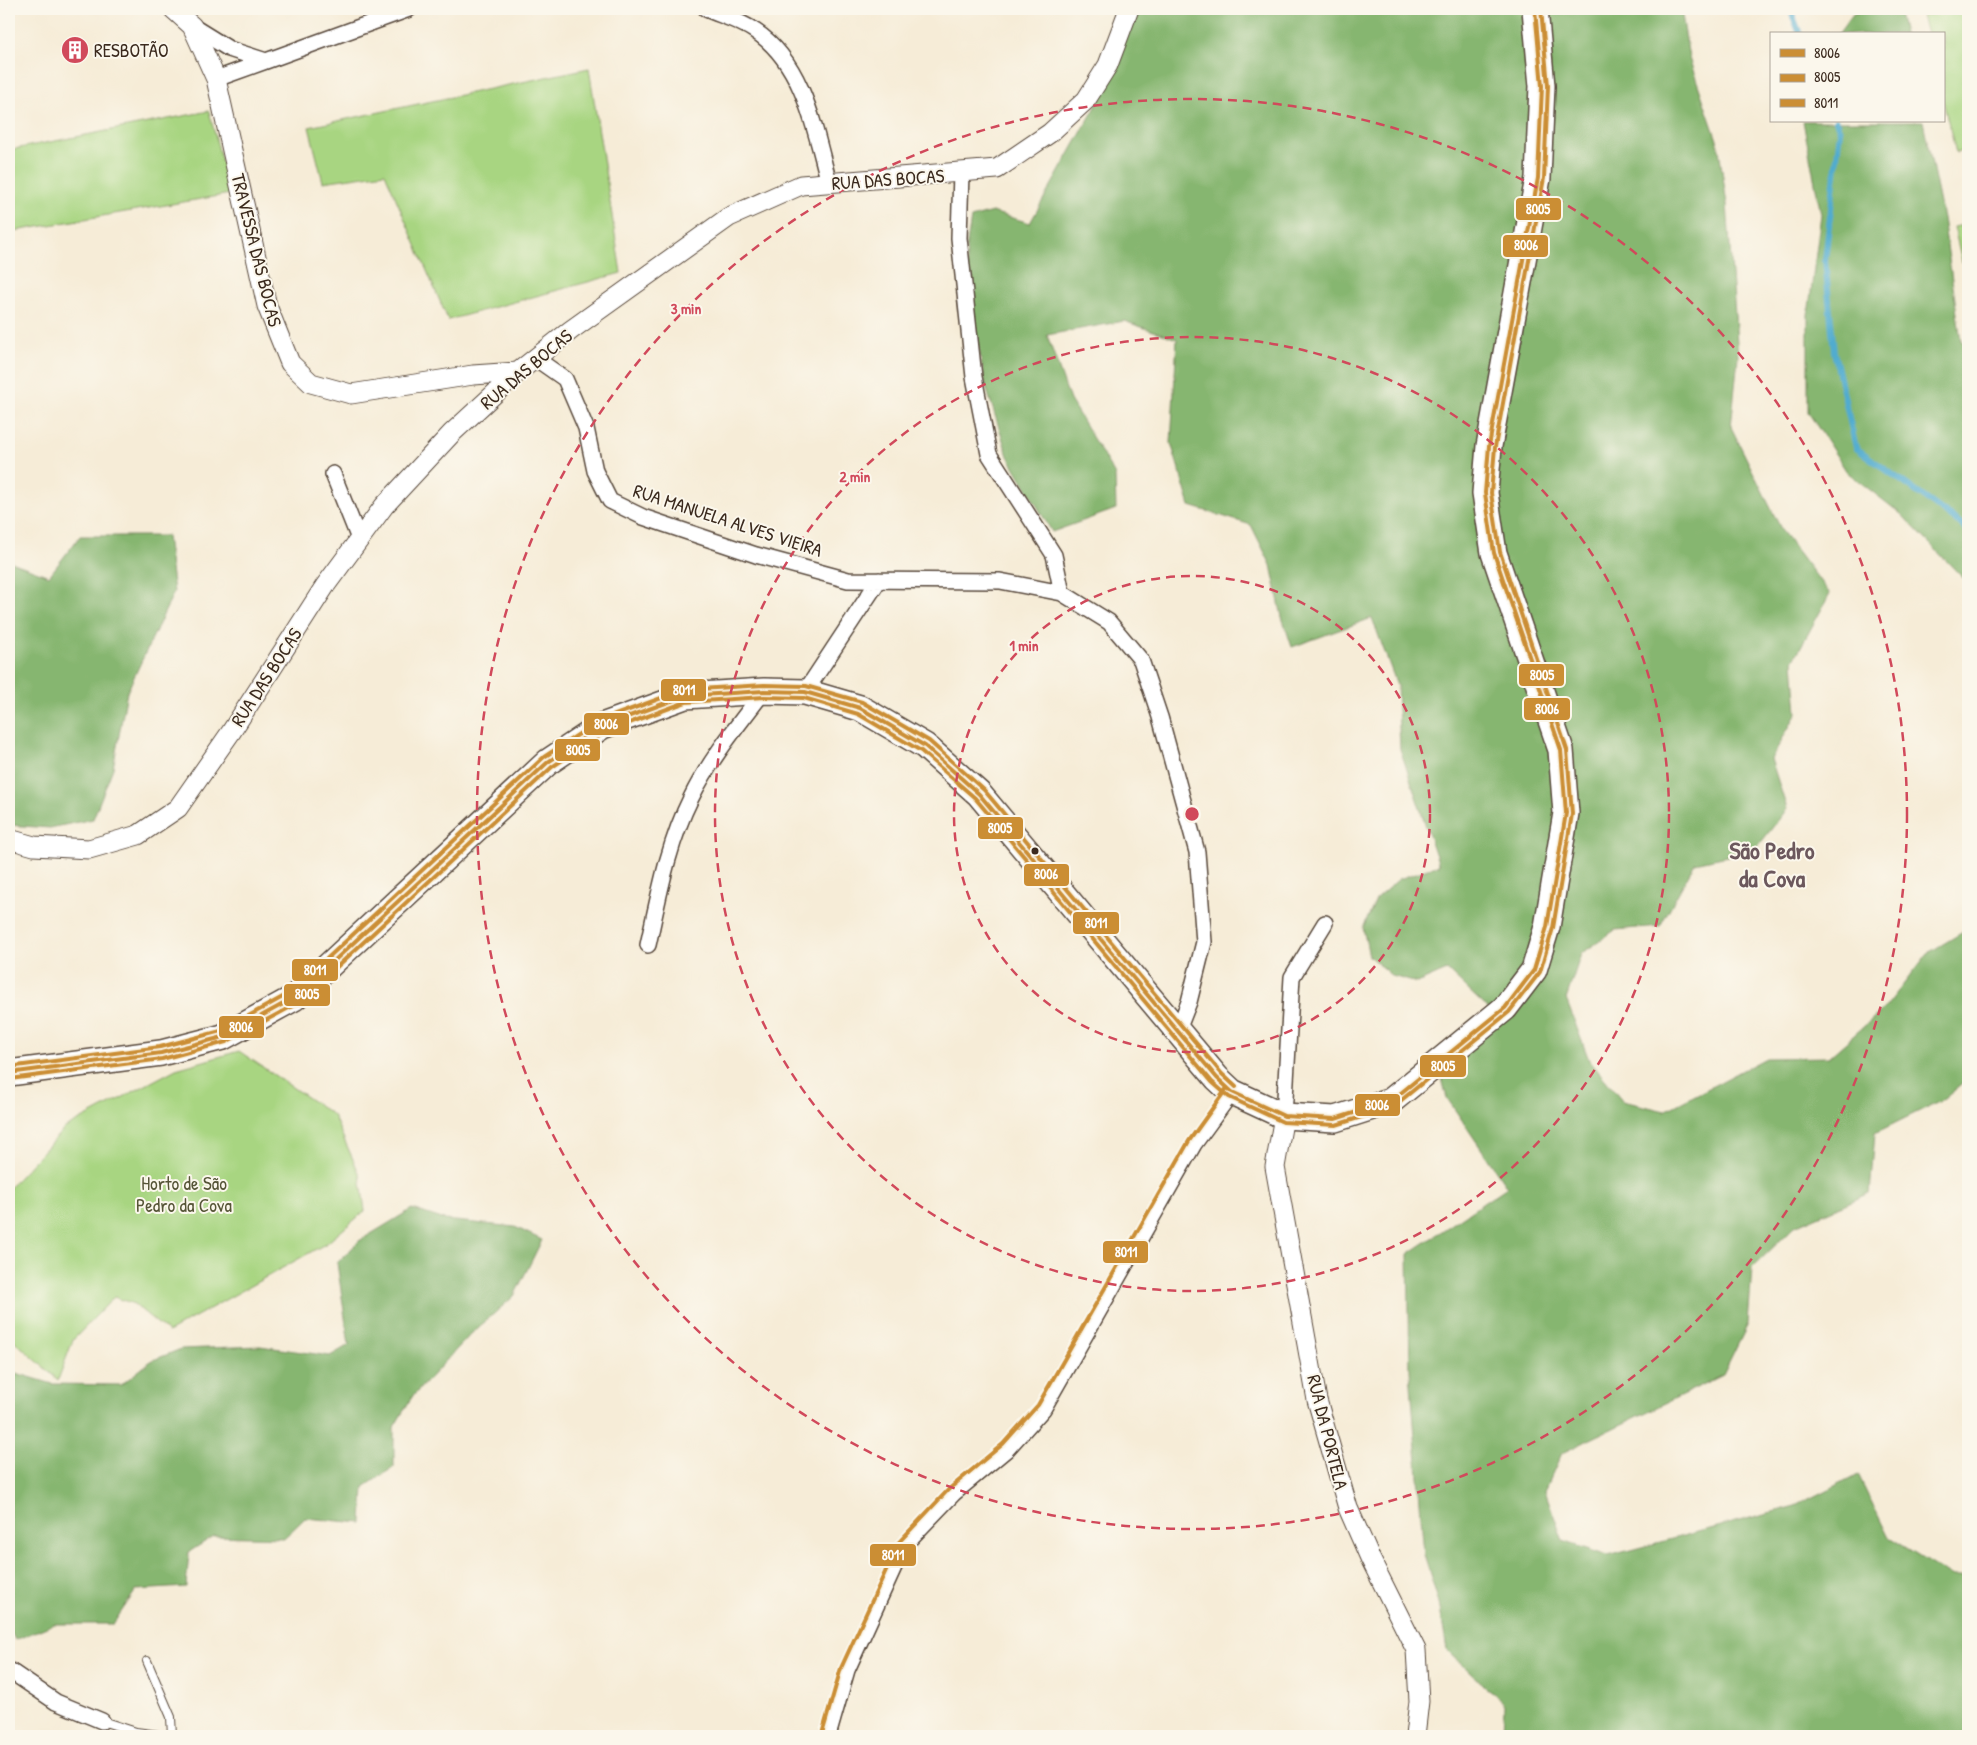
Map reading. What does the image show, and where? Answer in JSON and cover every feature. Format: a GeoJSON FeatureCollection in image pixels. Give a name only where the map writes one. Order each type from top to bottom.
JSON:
{"type":"FeatureCollection","features":[{"type":"Feature","properties":{"kind":"main road"},"geometry":{"type":"LineString","coordinates":[[9,1073],[161,1053],[223,1037],[294,998],[548,762],[602,726],[686,696],[764,691],[805,692],[860,708],[925,746],[979,794],[1232,1092],[1284,1116],[1335,1119],[1391,1101],[1505,1008],[1534,970],[1546,928],[1566,813],[1561,750],[1494,553],[1485,493],[1489,446],[1538,178],[1542,86],[1535,9]]}},
{"type":"Feature","properties":{"kind":"street"},"geometry":{"type":"LineString","coordinates":[[173,9],[192,26],[229,49],[266,61]]}},
{"type":"Feature","properties":{"kind":"street"},"geometry":{"type":"LineString","coordinates":[[216,79],[409,9]]}},
{"type":"Feature","properties":{"kind":"street"},"geometry":{"type":"LineString","coordinates":[[706,9],[756,31],[786,60],[801,90],[829,183]]}},
{"type":"Feature","properties":{"kind":"street","name":"RUA DAS BOCAS"},"geometry":{"type":"LineString","coordinates":[[9,838],[34,846],[89,849],[138,836],[178,808],[231,732],[325,586],[384,506],[452,433],[518,372],[571,330],[729,217],[800,185],[997,169],[1050,132],[1086,100],[1108,65],[1129,9]]}},
{"type":"Feature","properties":{"kind":"street","name":"TRAVESSA DAS BOCAS"},"geometry":{"type":"LineString","coordinates":[[192,26],[216,79],[267,306],[290,362],[311,383],[351,394],[473,375],[518,372]]}},
{"type":"Feature","properties":{"kind":"street"},"geometry":{"type":"LineString","coordinates":[[961,173],[959,238],[974,377],[989,454],[1054,554],[1062,593],[1110,622],[1141,660],[1160,717],[1196,852],[1204,942],[1189,1002],[1178,1030]]}},
{"type":"Feature","properties":{"kind":"street","name":"RUA MANUELA ALVES VIEIRA"},"geometry":{"type":"LineString","coordinates":[[535,358],[565,379],[586,428],[595,471],[610,500],[643,517],[756,554],[848,580],[1000,581],[1062,593]]}},
{"type":"Feature","properties":{"kind":"street"},"geometry":{"type":"LineString","coordinates":[[333,474],[359,539]]}},
{"type":"Feature","properties":{"kind":"street"},"geometry":{"type":"LineString","coordinates":[[805,692],[879,580]]}},
{"type":"Feature","properties":{"kind":"street"},"geometry":{"type":"LineString","coordinates":[[648,945],[670,850],[691,798],[718,751],[764,691]]}},
{"type":"Feature","properties":{"kind":"street"},"geometry":{"type":"LineString","coordinates":[[1284,1116],[1292,977],[1325,923]]}},
{"type":"Feature","properties":{"kind":"street"},"geometry":{"type":"LineString","coordinates":[[828,1736],[847,1670],[904,1545],[954,1493],[1007,1449],[1044,1409],[1194,1144],[1232,1092]]}},
{"type":"Feature","properties":{"kind":"street","name":"RUA DA PORTELA"},"geometry":{"type":"LineString","coordinates":[[1284,1116],[1275,1167],[1317,1400],[1348,1508],[1370,1558],[1416,1650],[1419,1701],[1416,1736]]}},
{"type":"Feature","properties":{"kind":"street"},"geometry":{"type":"LineString","coordinates":[[9,1670],[56,1702],[102,1722]]}},
{"type":"Feature","properties":{"kind":"lane"},"geometry":{"type":"LineString","coordinates":[[147,1661],[171,1717],[172,1736]]}},
{"type":"Feature","properties":{"kind":"lane"},"geometry":{"type":"LineString","coordinates":[[102,1722],[136,1732],[166,1736]]}},
{"type":"Feature","properties":{"kind":"green space"},"geometry":{"type":"Polygon","coordinates":[[[1131,9],[1681,9],[1689,58],[1718,143],[1727,204],[1738,357],[1731,427],[1782,531],[1830,594],[1793,661],[1797,713],[1771,759],[1787,809],[1755,850],[1695,863],[1660,926],[1615,930],[1581,954],[1566,999],[1589,1060],[1623,1101],[1665,1111],[1766,1058],[1829,1057],[1885,1008],[1928,953],[1968,929],[1968,1079],[1944,1099],[1875,1133],[1870,1193],[1795,1226],[1752,1268],[1748,1324],[1723,1375],[1562,1453],[1545,1491],[1563,1541],[1608,1556],[1795,1506],[1858,1474],[1889,1538],[1952,1577],[1968,1577],[1968,1736],[1503,1736],[1504,1704],[1447,1650],[1439,1603],[1424,1555],[1410,1371],[1408,1254],[1507,1187],[1447,1098],[1441,1075],[1498,1018],[1447,970],[1417,983],[1392,976],[1369,956],[1363,928],[1377,898],[1399,879],[1439,865],[1400,749],[1397,685],[1372,618],[1292,647],[1282,617],[1271,565],[1251,525],[1190,506],[1171,443],[1177,339],[1124,321],[1047,335],[1070,400],[1115,475],[1116,509],[1052,532],[1008,456],[986,387],[972,313],[966,249],[971,218],[992,212],[1030,223],[1099,101],[1131,9]]]}},
{"type":"Feature","properties":{"kind":"green space"},"geometry":{"type":"Polygon","coordinates":[[[1866,9],[1898,9],[1904,32],[1840,32],[1853,14],[1866,9]]]}},
{"type":"Feature","properties":{"kind":"green space"},"geometry":{"type":"Polygon","coordinates":[[[1954,9],[1968,9],[1968,149],[1956,153],[1944,105],[1944,32],[1926,32],[1922,16],[1954,9]]]}},
{"type":"Feature","properties":{"kind":"green space"},"geometry":{"type":"Polygon","coordinates":[[[589,68],[621,273],[448,320],[385,173],[323,182],[309,127],[589,68]]]}},
{"type":"Feature","properties":{"kind":"green space"},"geometry":{"type":"Polygon","coordinates":[[[209,111],[230,194],[9,232],[9,150],[209,111]]]}},
{"type":"Feature","properties":{"kind":"green space"},"geometry":{"type":"Polygon","coordinates":[[[1803,122],[1923,122],[1943,218],[1961,341],[1968,345],[1968,583],[1901,514],[1847,472],[1808,412],[1808,315],[1821,214],[1803,122]]]}},
{"type":"Feature","properties":{"kind":"green space"},"geometry":{"type":"Polygon","coordinates":[[[1968,224],[1968,288],[1954,227],[1968,224]]]}},
{"type":"Feature","properties":{"kind":"green space"},"geometry":{"type":"Polygon","coordinates":[[[80,536],[167,536],[174,592],[127,692],[113,768],[93,819],[50,828],[9,825],[9,561],[49,576],[80,536]]]}},
{"type":"Feature","properties":{"kind":"green space","name":"Horto de São Pedro da Cova"},"geometry":{"type":"Polygon","coordinates":[[[239,1051],[333,1115],[360,1175],[365,1211],[327,1243],[168,1332],[134,1304],[114,1297],[73,1340],[58,1380],[9,1336],[9,1188],[65,1128],[176,1069],[239,1051]]]}},
{"type":"Feature","properties":{"kind":"green space"},"geometry":{"type":"Polygon","coordinates":[[[412,1209],[445,1220],[515,1227],[542,1240],[514,1296],[471,1334],[412,1397],[394,1427],[394,1467],[364,1487],[362,1523],[305,1518],[284,1538],[214,1536],[189,1552],[186,1587],[136,1590],[113,1624],[54,1624],[15,1640],[9,1628],[9,1371],[53,1384],[121,1385],[151,1361],[181,1349],[260,1346],[330,1356],[349,1345],[337,1263],[359,1241],[412,1209]]]}},
{"type":"Feature","properties":{"kind":"waterway"},"geometry":{"type":"LineString","coordinates":[[1790,9],[1799,32]]}},
{"type":"Feature","properties":{"kind":"waterway"},"geometry":{"type":"LineString","coordinates":[[1836,122],[1840,131],[1825,260],[1834,352],[1856,448],[1961,524],[1968,534]]}},
{"type":"Feature","properties":{"kind":"transit line","name":"8006"},"geometry":{"type":"LineString","coordinates":[[9,1073],[161,1053],[223,1037],[294,998],[548,762],[602,726],[685,696],[764,691],[805,692],[860,708],[925,746],[979,794],[1217,1078],[1232,1092],[1284,1116],[1335,1119],[1391,1101],[1505,1008],[1534,970],[1547,927],[1566,813],[1561,750],[1494,553],[1485,493],[1489,446],[1538,178],[1542,86],[1535,9]]}},
{"type":"Feature","properties":{"kind":"transit line","name":"8005"},"geometry":{"type":"LineString","coordinates":[[10,1079],[162,1059],[226,1042],[298,1003],[552,767],[605,732],[686,702],[764,697],[804,698],[858,714],[921,751],[975,798],[1212,1082],[1229,1097],[1283,1122],[1336,1125],[1393,1107],[1509,1012],[1540,972],[1553,928],[1572,814],[1567,750],[1500,552],[1491,493],[1495,447],[1544,178],[1548,86],[1541,9]]}},
{"type":"Feature","properties":{"kind":"transit line","name":"8011"},"geometry":{"type":"LineString","coordinates":[[9,1067],[160,1047],[221,1031],[290,993],[544,757],[599,721],[683,690],[764,685],[806,686],[862,702],[929,741],[984,790],[1222,1074],[1236,1087]]}},
{"type":"Feature","properties":{"kind":"transit line","name":"8011"},"geometry":{"type":"LineString","coordinates":[[822,1734],[841,1668],[899,1542],[949,1489],[1003,1444],[1038,1405],[1189,1141],[1227,1088]]}},
{"type":"Feature","properties":{"kind":"place","name":"RESBOTÃO"},"geometry":{"type":"Point","coordinates":[75,50]}},
{"type":"Feature","properties":{"kind":"district","name":"São Pedro da Cova"},"geometry":{"type":"Point","coordinates":[1772,864]}}]}
